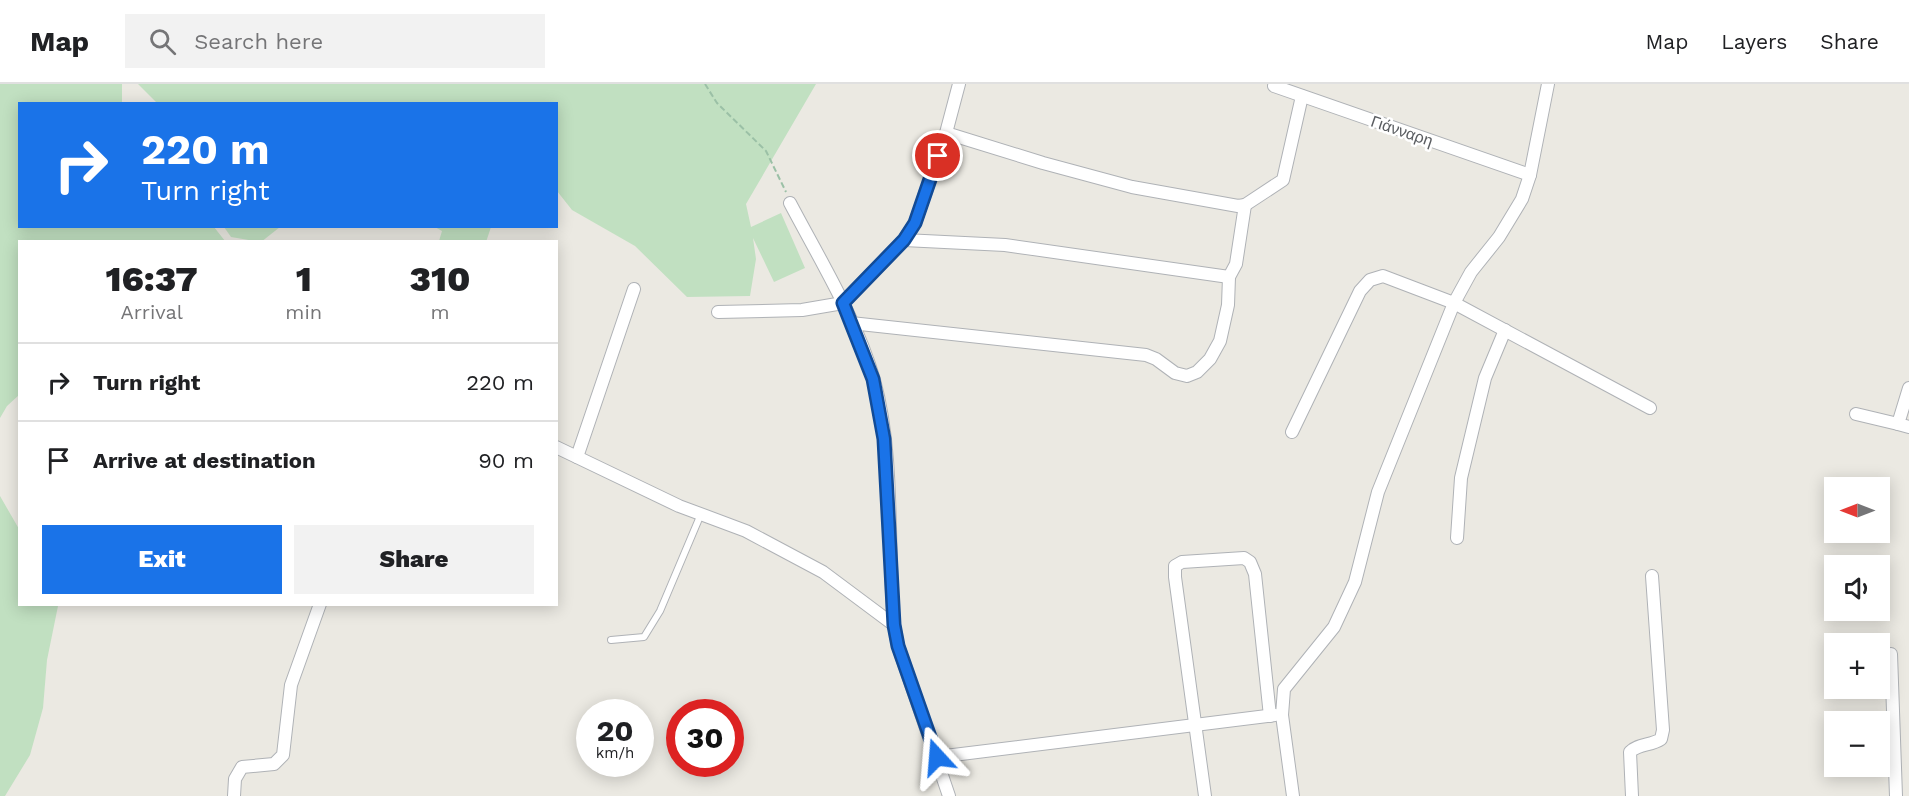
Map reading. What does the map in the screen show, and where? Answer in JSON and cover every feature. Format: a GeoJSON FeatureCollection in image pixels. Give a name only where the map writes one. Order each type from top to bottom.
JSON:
{"type":"FeatureCollection","features":[{"type":"Feature","properties":{"kind":"street"},"geometry":{"type":"LineString","coordinates":[[717,312],[802,309],[843,303],[904,240],[915,223],[946,133],[959,84]]}},
{"type":"Feature","properties":{"kind":"street"},"geometry":{"type":"LineString","coordinates":[[1276,715],[1284,689],[1334,627],[1355,582],[1378,492],[1454,303],[1471,272],[1499,237],[1522,199],[1530,175],[1548,84]]}},
{"type":"Feature","properties":{"kind":"street","name":"Γιάνναρη"},"geometry":{"type":"LineString","coordinates":[[1274,86],[1530,175]]}},
{"type":"Feature","properties":{"kind":"street"},"geometry":{"type":"LineString","coordinates":[[946,133],[1132,187],[1238,206],[1245,205],[1283,180],[1302,96]]}},
{"type":"Feature","properties":{"kind":"street"},"geometry":{"type":"LineString","coordinates":[[790,203],[843,303],[873,379],[884,439],[894,625],[898,646],[949,796]]}},
{"type":"Feature","properties":{"kind":"street"},"geometry":{"type":"LineString","coordinates":[[851,323],[1146,355],[1156,358],[1175,373],[1187,376],[1197,372],[1210,359],[1220,341],[1228,305],[1229,277],[1236,264],[1245,205]]}},
{"type":"Feature","properties":{"kind":"street"},"geometry":{"type":"LineString","coordinates":[[904,240],[1005,245],[1229,277]]}},
{"type":"Feature","properties":{"kind":"street"},"geometry":{"type":"LineString","coordinates":[[1292,432],[1360,291],[1370,280],[1383,276],[1454,303],[1650,408]]}},
{"type":"Feature","properties":{"kind":"street"},"geometry":{"type":"LineString","coordinates":[[577,457],[634,289]]}},
{"type":"Feature","properties":{"kind":"street"},"geometry":{"type":"LineString","coordinates":[[1457,538],[1461,478],[1485,378],[1505,330]]}},
{"type":"Feature","properties":{"kind":"street"},"geometry":{"type":"LineString","coordinates":[[1856,414],[1904,425],[1909,388]]}},
{"type":"Feature","properties":{"kind":"street"},"geometry":{"type":"LineString","coordinates":[[558,448],[701,514],[746,531],[823,572],[894,625]]}},
{"type":"Feature","properties":{"kind":"street"},"geometry":{"type":"LineString","coordinates":[[1205,796],[1175,566],[1182,562],[1244,558],[1250,562],[1255,574],[1276,715],[1293,796]]}},
{"type":"Feature","properties":{"kind":"street"},"geometry":{"type":"LineString","coordinates":[[1632,796],[1630,752],[1636,746],[1655,744],[1661,739],[1663,730],[1652,576]]}},
{"type":"Feature","properties":{"kind":"street"},"geometry":{"type":"LineString","coordinates":[[234,796],[235,779],[242,767],[274,764],[283,755],[291,685],[319,606]]}},
{"type":"Feature","properties":{"kind":"street"},"geometry":{"type":"LineString","coordinates":[[1891,654],[1896,796]]}},
{"type":"Feature","properties":{"kind":"street"},"geometry":{"type":"LineString","coordinates":[[937,757],[1196,723],[1276,715]]}},
{"type":"Feature","properties":{"kind":"lane"},"geometry":{"type":"LineString","coordinates":[[611,640],[644,637],[660,611],[701,514]]}},
{"type":"Feature","properties":{"kind":"path"},"geometry":{"type":"LineString","coordinates":[[705,84],[717,103],[766,151],[790,203]]}},
{"type":"Feature","properties":{"kind":"green space"},"geometry":{"type":"Polygon","coordinates":[[[0,84],[122,84],[122,102],[18,102],[18,228],[215,228],[224,240],[18,240],[18,396],[7,406],[0,418],[0,84]]]}},
{"type":"Feature","properties":{"kind":"green space"},"geometry":{"type":"Polygon","coordinates":[[[138,84],[816,84],[746,204],[751,227],[781,213],[805,268],[774,282],[753,238],[756,259],[750,296],[687,297],[635,246],[572,210],[558,192],[558,102],[156,102],[138,84]]]}},
{"type":"Feature","properties":{"kind":"green space"},"geometry":{"type":"Polygon","coordinates":[[[225,228],[279,228],[264,240],[231,237],[225,228]]]}},
{"type":"Feature","properties":{"kind":"green space"},"geometry":{"type":"Polygon","coordinates":[[[437,228],[491,228],[487,240],[439,240],[442,231],[437,228]]]}},
{"type":"Feature","properties":{"kind":"green space"},"geometry":{"type":"Polygon","coordinates":[[[0,496],[18,527],[18,606],[58,606],[47,660],[43,708],[30,755],[5,796],[0,796],[0,496]]]}},
{"type":"Feature","properties":{"kind":"route"},"geometry":{"type":"LineString","coordinates":[[937,757],[898,646],[892,602],[884,439],[873,379],[843,303],[904,240],[915,223],[938,156]]}}]}
